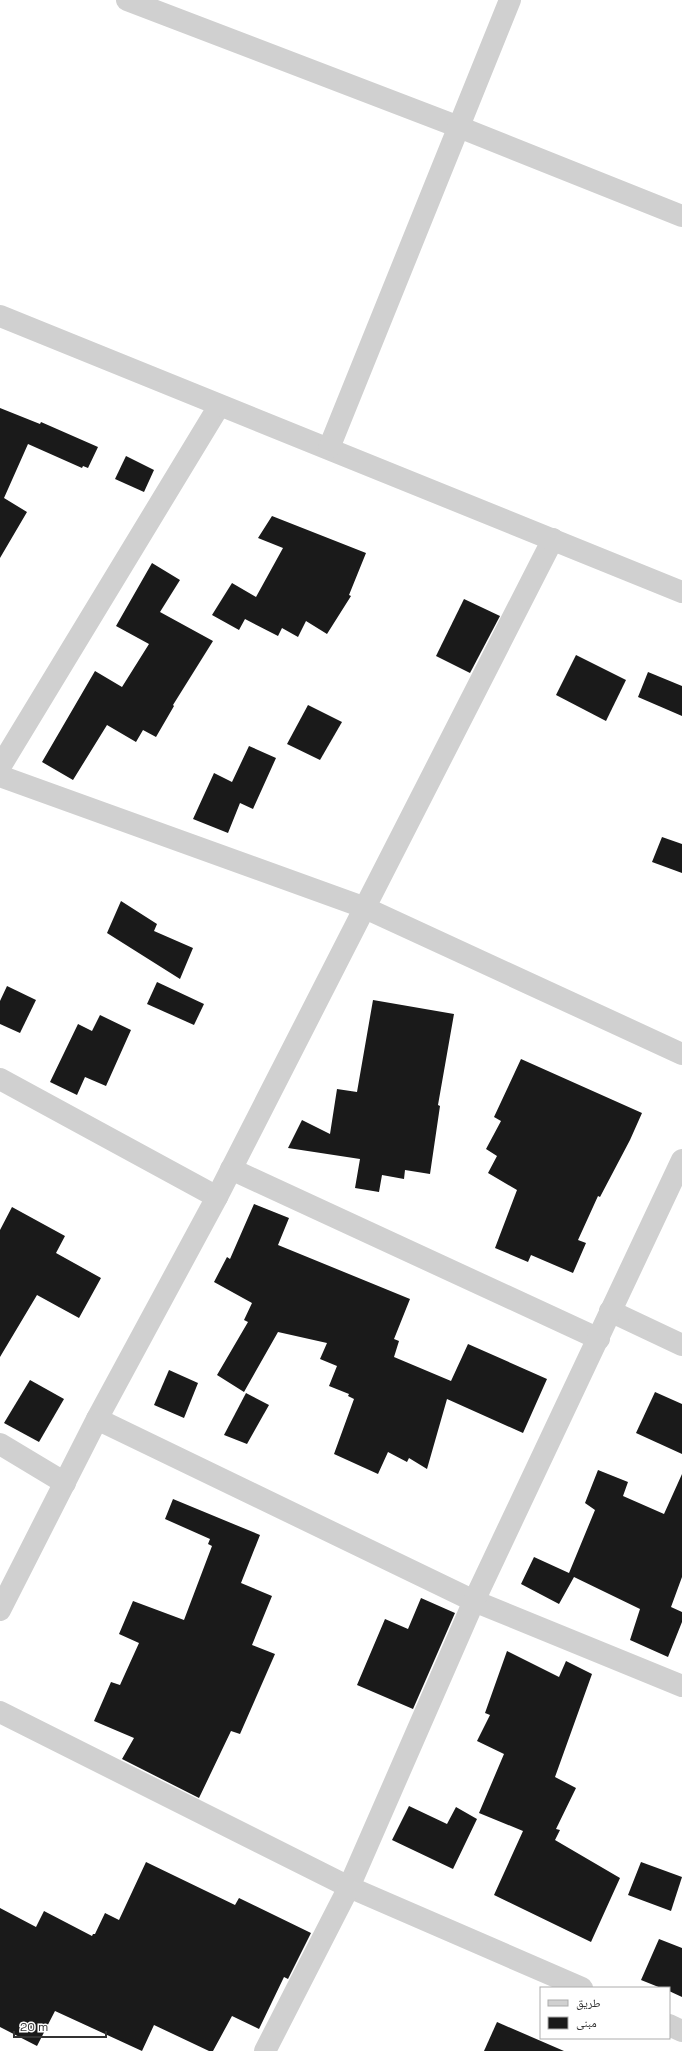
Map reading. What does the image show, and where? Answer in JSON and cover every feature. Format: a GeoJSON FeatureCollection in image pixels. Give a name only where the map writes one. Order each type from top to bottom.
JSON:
{"type":"FeatureCollection","features":[{"type":"Feature","properties":{"kind":"street"},"geometry":{"type":"LineString","coordinates":[[127,0],[459,127],[682,216]]}},
{"type":"Feature","properties":{"kind":"street"},"geometry":{"type":"LineString","coordinates":[[329,448],[510,0]]}},
{"type":"Feature","properties":{"kind":"street"},"geometry":{"type":"LineString","coordinates":[[0,316],[219,406],[329,448],[682,592]]}},
{"type":"Feature","properties":{"kind":"street"},"geometry":{"type":"LineString","coordinates":[[0,767],[219,406]]}},
{"type":"Feature","properties":{"kind":"street"},"geometry":{"type":"LineString","coordinates":[[0,1610],[97,1419],[217,1197],[363,907],[553,539]]}},
{"type":"Feature","properties":{"kind":"street"},"geometry":{"type":"LineString","coordinates":[[0,776],[363,907],[682,1054]]}},
{"type":"Feature","properties":{"kind":"street"},"geometry":{"type":"LineString","coordinates":[[0,1079],[217,1197]]}},
{"type":"Feature","properties":{"kind":"street"},"geometry":{"type":"LineString","coordinates":[[264,2051],[349,1888],[474,1600],[599,1339],[610,1311],[682,1160]]}},
{"type":"Feature","properties":{"kind":"street"},"geometry":{"type":"LineString","coordinates":[[231,1169],[599,1339]]}},
{"type":"Feature","properties":{"kind":"street"},"geometry":{"type":"LineString","coordinates":[[610,1311],[682,1345]]}},
{"type":"Feature","properties":{"kind":"street"},"geometry":{"type":"LineString","coordinates":[[97,1419],[474,1600],[682,1686]]}},
{"type":"Feature","properties":{"kind":"street"},"geometry":{"type":"LineString","coordinates":[[0,1444],[65,1483]]}},
{"type":"Feature","properties":{"kind":"street"},"geometry":{"type":"LineString","coordinates":[[0,1712],[349,1888],[580,1987]]}},
{"type":"Feature","properties":{"kind":"street"},"geometry":{"type":"LineString","coordinates":[[670,2026],[682,2031]]}},
{"type":"Feature","properties":{"kind":"building"},"geometry":{"type":"Polygon","coordinates":[[[0,408],[40,424],[41,422],[98,447],[88,468],[83,466],[82,468],[28,444],[4,498],[27,512],[0,558],[0,408]]]}},
{"type":"Feature","properties":{"kind":"building"},"geometry":{"type":"Polygon","coordinates":[[[126,456],[154,470],[144,492],[115,479],[126,456]]]}},
{"type":"Feature","properties":{"kind":"building"},"geometry":{"type":"Polygon","coordinates":[[[272,516],[366,553],[349,595],[351,596],[327,634],[306,621],[298,637],[282,628],[278,636],[245,619],[239,630],[212,615],[232,583],[256,597],[283,548],[258,538],[272,516]]]}},
{"type":"Feature","properties":{"kind":"building"},"geometry":{"type":"Polygon","coordinates":[[[152,563],[180,580],[160,612],[213,641],[173,705],[174,706],[156,737],[143,730],[136,742],[107,725],[73,780],[42,762],[95,671],[122,687],[149,644],[116,626],[152,563]]]}},
{"type":"Feature","properties":{"kind":"building"},"geometry":{"type":"Polygon","coordinates":[[[464,599],[500,616],[470,673],[436,656],[464,599]]]}},
{"type":"Feature","properties":{"kind":"building"},"geometry":{"type":"Polygon","coordinates":[[[576,655],[626,680],[606,721],[556,695],[576,655]]]}},
{"type":"Feature","properties":{"kind":"building"},"geometry":{"type":"Polygon","coordinates":[[[648,672],[682,686],[682,716],[638,697],[648,672]]]}},
{"type":"Feature","properties":{"kind":"building"},"geometry":{"type":"Polygon","coordinates":[[[308,705],[342,722],[320,760],[287,744],[308,705]]]}},
{"type":"Feature","properties":{"kind":"building"},"geometry":{"type":"Polygon","coordinates":[[[249,746],[276,758],[253,809],[240,803],[228,833],[193,819],[214,773],[232,782],[249,746]]]}},
{"type":"Feature","properties":{"kind":"building"},"geometry":{"type":"Polygon","coordinates":[[[662,837],[682,844],[682,873],[652,862],[662,837]]]}},
{"type":"Feature","properties":{"kind":"building"},"geometry":{"type":"Polygon","coordinates":[[[121,901],[157,924],[154,931],[193,948],[180,979],[107,933],[121,901]]]}},
{"type":"Feature","properties":{"kind":"building"},"geometry":{"type":"Polygon","coordinates":[[[157,982],[204,1004],[194,1025],[147,1004],[157,982]]]}},
{"type":"Feature","properties":{"kind":"building"},"geometry":{"type":"Polygon","coordinates":[[[7,986],[36,1000],[20,1033],[0,1024],[0,1001],[7,986]]]}},
{"type":"Feature","properties":{"kind":"building"},"geometry":{"type":"Polygon","coordinates":[[[373,1000],[454,1014],[438,1105],[440,1106],[430,1174],[405,1170],[404,1179],[382,1175],[379,1192],[355,1188],[360,1159],[288,1148],[302,1120],[330,1134],[337,1089],[357,1092],[373,1000]]]}},
{"type":"Feature","properties":{"kind":"building"},"geometry":{"type":"Polygon","coordinates":[[[100,1015],[131,1030],[106,1086],[85,1077],[77,1095],[50,1082],[78,1024],[92,1031],[100,1015]]]}},
{"type":"Feature","properties":{"kind":"building"},"geometry":{"type":"Polygon","coordinates":[[[521,1059],[642,1113],[630,1140],[600,1197],[598,1196],[578,1240],[586,1243],[573,1273],[531,1255],[528,1262],[495,1248],[517,1190],[488,1173],[497,1156],[486,1149],[501,1121],[494,1117],[521,1059]]]}},
{"type":"Feature","properties":{"kind":"building"},"geometry":{"type":"Polygon","coordinates":[[[254,1204],[289,1218],[278,1245],[410,1299],[394,1339],[399,1341],[394,1357],[451,1381],[468,1344],[547,1379],[523,1433],[447,1399],[427,1469],[409,1458],[407,1462],[388,1452],[378,1474],[334,1454],[354,1399],[348,1396],[349,1394],[329,1386],[337,1366],[320,1359],[327,1343],[278,1332],[244,1392],[217,1375],[248,1322],[244,1320],[252,1303],[214,1282],[227,1257],[230,1259],[254,1204]]]}},
{"type":"Feature","properties":{"kind":"building"},"geometry":{"type":"Polygon","coordinates":[[[12,1207],[65,1236],[56,1253],[101,1278],[79,1318],[37,1295],[0,1357],[0,1230],[12,1207]]]}},
{"type":"Feature","properties":{"kind":"building"},"geometry":{"type":"Polygon","coordinates":[[[169,1370],[198,1383],[184,1418],[154,1405],[169,1370]]]}},
{"type":"Feature","properties":{"kind":"building"},"geometry":{"type":"Polygon","coordinates":[[[30,1380],[64,1399],[39,1442],[4,1423],[30,1380]]]}},
{"type":"Feature","properties":{"kind":"building"},"geometry":{"type":"Polygon","coordinates":[[[655,1392],[682,1404],[682,1454],[636,1433],[655,1392]]]}},
{"type":"Feature","properties":{"kind":"building"},"geometry":{"type":"Polygon","coordinates":[[[246,1393],[269,1405],[247,1444],[224,1435],[246,1393]]]}},
{"type":"Feature","properties":{"kind":"building"},"geometry":{"type":"Polygon","coordinates":[[[598,1470],[628,1482],[623,1496],[664,1514],[682,1474],[682,1577],[671,1607],[682,1612],[682,1622],[668,1657],[630,1640],[640,1609],[574,1577],[559,1604],[521,1584],[534,1557],[569,1573],[595,1510],[585,1503],[598,1470]]]}},
{"type":"Feature","properties":{"kind":"building"},"geometry":{"type":"Polygon","coordinates":[[[173,1499],[260,1535],[241,1583],[272,1596],[252,1645],[275,1654],[240,1734],[231,1731],[199,1798],[122,1759],[134,1738],[94,1721],[111,1682],[120,1685],[139,1643],[119,1634],[133,1601],[184,1620],[212,1546],[208,1544],[210,1539],[165,1519],[173,1499]]]}},
{"type":"Feature","properties":{"kind":"building"},"geometry":{"type":"Polygon","coordinates":[[[421,1598],[455,1613],[413,1709],[357,1685],[385,1619],[408,1629],[421,1598]]]}},
{"type":"Feature","properties":{"kind":"building"},"geometry":{"type":"Polygon","coordinates":[[[507,1651],[559,1677],[566,1661],[592,1674],[555,1777],[576,1788],[556,1829],[560,1830],[555,1840],[620,1878],[591,1942],[494,1895],[523,1831],[479,1813],[504,1754],[477,1741],[490,1715],[485,1713],[507,1651]]]}},
{"type":"Feature","properties":{"kind":"building"},"geometry":{"type":"Polygon","coordinates":[[[409,1806],[447,1824],[456,1807],[477,1819],[453,1869],[392,1840],[409,1806]]]}},
{"type":"Feature","properties":{"kind":"building"},"geometry":{"type":"Polygon","coordinates":[[[146,1862],[235,1905],[239,1898],[311,1933],[288,1979],[284,1977],[259,2029],[232,2016],[213,2051],[209,2051],[154,2025],[142,2051],[55,2011],[37,2046],[0,2027],[0,1908],[36,1927],[44,1911],[92,1936],[95,1934],[105,1913],[119,1920],[146,1862]]]}},
{"type":"Feature","properties":{"kind":"building"},"geometry":{"type":"Polygon","coordinates":[[[641,1862],[682,1877],[671,1911],[628,1895],[641,1862]]]}},
{"type":"Feature","properties":{"kind":"building"},"geometry":{"type":"Polygon","coordinates":[[[659,1939],[682,1948],[682,1997],[670,1991],[670,1987],[658,1987],[641,1980],[659,1939]]]}},
{"type":"Feature","properties":{"kind":"building"},"geometry":{"type":"Polygon","coordinates":[[[497,2022],[564,2051],[484,2051],[497,2022]]]}}]}
